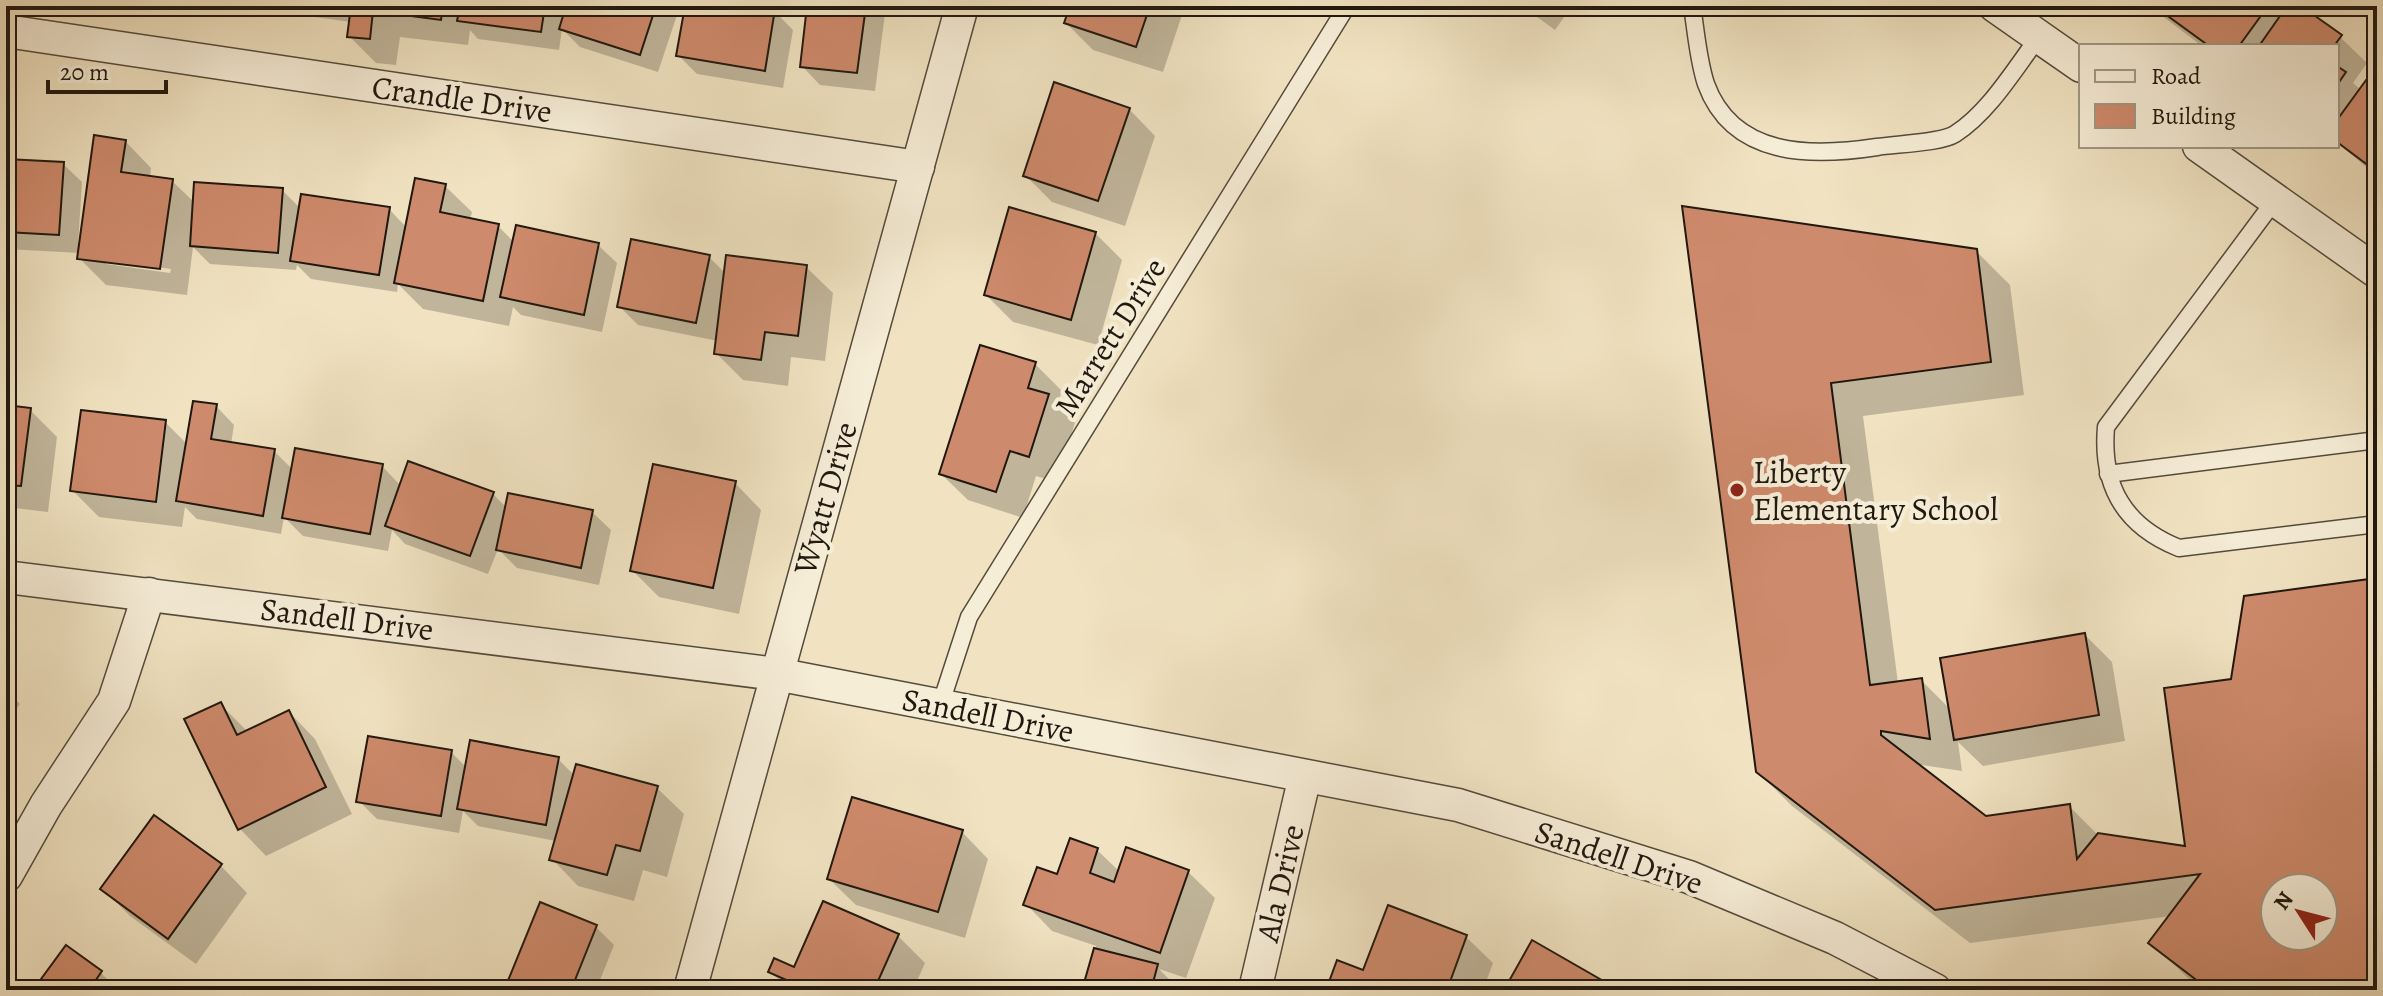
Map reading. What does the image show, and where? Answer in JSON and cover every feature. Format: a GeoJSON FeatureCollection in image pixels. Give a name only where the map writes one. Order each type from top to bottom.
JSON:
{"type":"FeatureCollection","features":[{"type":"Feature","properties":{"kind":"street","name":"Wyatt Drive"},"geometry":{"type":"LineString","coordinates":[[690,990],[962,6]]}},
{"type":"Feature","properties":{"kind":"street"},"geometry":{"type":"LineString","coordinates":[[1995,6],[2079,65]]}},
{"type":"Feature","properties":{"kind":"street","name":"Crandle Drive"},"geometry":{"type":"LineString","coordinates":[[6,31],[918,167]]}},
{"type":"Feature","properties":{"kind":"street"},"geometry":{"type":"LineString","coordinates":[[2202,148],[2377,272]]}},
{"type":"Feature","properties":{"kind":"street","name":"Sandell Drive"},"geometry":{"type":"LineString","coordinates":[[6,577],[776,674],[1458,805],[1689,877],[1835,938],[1935,990]]}},
{"type":"Feature","properties":{"kind":"street"},"geometry":{"type":"LineString","coordinates":[[6,876],[46,805],[114,701],[149,594]]}},
{"type":"Feature","properties":{"kind":"street","name":"Ala Drive"},"geometry":{"type":"LineString","coordinates":[[1255,990],[1305,776]]}},
{"type":"Feature","properties":{"kind":"lane","name":"Marrett Drive"},"geometry":{"type":"LineString","coordinates":[[940,706],[969,617],[1347,6]]}},
{"type":"Feature","properties":{"kind":"lane"},"geometry":{"type":"LineString","coordinates":[[1692,6],[1706,83],[1718,107],[1750,138],[1798,153],[1832,154],[1953,136],[1991,99],[2038,38]]}},
{"type":"Feature","properties":{"kind":"lane"},"geometry":{"type":"LineString","coordinates":[[2275,200],[2106,427],[2104,455],[2108,474],[2131,518],[2152,537],[2179,548],[2377,524]]}},
{"type":"Feature","properties":{"kind":"lane"},"geometry":{"type":"LineString","coordinates":[[2108,474],[2377,440]]}},
{"type":"Feature","properties":{"kind":"building"},"geometry":{"type":"Polygon","coordinates":[[[351,6],[443,6],[441,20],[373,11],[370,39],[347,37],[351,6]]]}},
{"type":"Feature","properties":{"kind":"building"},"geometry":{"type":"Polygon","coordinates":[[[460,6],[545,6],[541,32],[457,21],[460,6]]]}},
{"type":"Feature","properties":{"kind":"building"},"geometry":{"type":"Polygon","coordinates":[[[566,6],[656,6],[640,55],[559,29],[566,6]]]}},
{"type":"Feature","properties":{"kind":"building"},"geometry":{"type":"Polygon","coordinates":[[[685,6],[775,9],[765,71],[676,56],[685,6]]]}},
{"type":"Feature","properties":{"kind":"building"},"geometry":{"type":"Polygon","coordinates":[[[807,6],[866,6],[857,73],[800,67],[807,6]]]}},
{"type":"Feature","properties":{"kind":"building"},"geometry":{"type":"Polygon","coordinates":[[[1070,6],[1150,6],[1136,47],[1064,23],[1070,6]]]}},
{"type":"Feature","properties":{"kind":"building"},"geometry":{"type":"Polygon","coordinates":[[[2154,6],[2268,6],[2240,44],[2206,44],[2154,6]]]}},
{"type":"Feature","properties":{"kind":"building"},"geometry":{"type":"Polygon","coordinates":[[[2287,6],[2301,6],[2342,35],[2335,44],[2260,44],[2287,6]]]}},
{"type":"Feature","properties":{"kind":"building"},"geometry":{"type":"Polygon","coordinates":[[[2377,65],[2377,172],[2339,144],[2339,117],[2377,65]]]}},
{"type":"Feature","properties":{"kind":"building"},"geometry":{"type":"Polygon","coordinates":[[[2339,67],[2346,72],[2339,82],[2339,67]]]}},
{"type":"Feature","properties":{"kind":"building"},"geometry":{"type":"Polygon","coordinates":[[[1054,82],[1130,108],[1098,201],[1023,176],[1054,82]]]}},
{"type":"Feature","properties":{"kind":"building"},"geometry":{"type":"Polygon","coordinates":[[[94,135],[126,140],[121,172],[173,179],[160,269],[77,259],[94,135]]]}},
{"type":"Feature","properties":{"kind":"building"},"geometry":{"type":"Polygon","coordinates":[[[6,159],[64,162],[59,235],[6,232],[6,159]]]}},
{"type":"Feature","properties":{"kind":"building"},"geometry":{"type":"Polygon","coordinates":[[[415,178],[446,184],[440,212],[499,224],[483,301],[394,283],[415,178]]]}},
{"type":"Feature","properties":{"kind":"building"},"geometry":{"type":"Polygon","coordinates":[[[194,182],[283,188],[278,253],[190,246],[194,182]]]}},
{"type":"Feature","properties":{"kind":"building"},"geometry":{"type":"Polygon","coordinates":[[[301,194],[390,207],[379,275],[290,261],[301,194]]]}},
{"type":"Feature","properties":{"kind":"building"},"geometry":{"type":"Polygon","coordinates":[[[1682,206],[1977,249],[1991,362],[1831,383],[1870,685],[1922,678],[1930,739],[1881,731],[1881,735],[1986,816],[2070,804],[2077,859],[2098,833],[2185,846],[2164,688],[2231,679],[2244,596],[2377,578],[2377,990],[2187,990],[2195,979],[2148,943],[2200,874],[1935,910],[1756,772],[1682,206]]]}},
{"type":"Feature","properties":{"kind":"building"},"geometry":{"type":"Polygon","coordinates":[[[1009,207],[1096,232],[1071,320],[984,295],[1009,207]]]}},
{"type":"Feature","properties":{"kind":"building"},"geometry":{"type":"Polygon","coordinates":[[[516,225],[599,243],[584,315],[500,297],[516,225]]]}},
{"type":"Feature","properties":{"kind":"building"},"geometry":{"type":"Polygon","coordinates":[[[631,239],[710,255],[696,323],[617,307],[631,239]]]}},
{"type":"Feature","properties":{"kind":"building"},"geometry":{"type":"Polygon","coordinates":[[[726,255],[807,265],[798,336],[765,332],[761,360],[714,354],[726,255]]]}},
{"type":"Feature","properties":{"kind":"building"},"geometry":{"type":"Polygon","coordinates":[[[980,345],[1036,362],[1028,388],[1049,394],[1029,457],[1010,451],[996,492],[939,474],[980,345]]]}},
{"type":"Feature","properties":{"kind":"building"},"geometry":{"type":"Polygon","coordinates":[[[193,401],[217,404],[211,439],[275,449],[263,516],[176,501],[193,401]]]}},
{"type":"Feature","properties":{"kind":"building"},"geometry":{"type":"Polygon","coordinates":[[[6,405],[31,408],[21,486],[6,485],[6,405]]]}},
{"type":"Feature","properties":{"kind":"building"},"geometry":{"type":"Polygon","coordinates":[[[81,410],[166,420],[156,502],[70,491],[81,410]]]}},
{"type":"Feature","properties":{"kind":"building"},"geometry":{"type":"Polygon","coordinates":[[[295,448],[383,464],[370,534],[282,518],[295,448]]]}},
{"type":"Feature","properties":{"kind":"building"},"geometry":{"type":"Polygon","coordinates":[[[408,461],[494,492],[470,556],[385,526],[408,461]]]}},
{"type":"Feature","properties":{"kind":"building"},"geometry":{"type":"Polygon","coordinates":[[[653,464],[736,481],[713,588],[630,571],[653,464]]]}},
{"type":"Feature","properties":{"kind":"building"},"geometry":{"type":"Polygon","coordinates":[[[508,493],[593,510],[581,568],[496,550],[508,493]]]}},
{"type":"Feature","properties":{"kind":"building"},"geometry":{"type":"Polygon","coordinates":[[[2085,633],[2099,715],[1954,740],[1940,658],[2085,633]]]}},
{"type":"Feature","properties":{"kind":"building"},"geometry":{"type":"Polygon","coordinates":[[[221,702],[237,735],[289,710],[326,787],[238,830],[184,719],[221,702]]]}},
{"type":"Feature","properties":{"kind":"building"},"geometry":{"type":"Polygon","coordinates":[[[368,736],[452,750],[441,816],[356,802],[368,736]]]}},
{"type":"Feature","properties":{"kind":"building"},"geometry":{"type":"Polygon","coordinates":[[[470,740],[559,757],[546,825],[457,809],[470,740]]]}},
{"type":"Feature","properties":{"kind":"building"},"geometry":{"type":"Polygon","coordinates":[[[576,764],[658,786],[640,851],[616,845],[607,875],[549,860],[576,764]]]}},
{"type":"Feature","properties":{"kind":"building"},"geometry":{"type":"Polygon","coordinates":[[[852,797],[963,830],[938,912],[827,879],[852,797]]]}},
{"type":"Feature","properties":{"kind":"building"},"geometry":{"type":"Polygon","coordinates":[[[154,815],[222,864],[168,939],[100,889],[154,815]]]}},
{"type":"Feature","properties":{"kind":"building"},"geometry":{"type":"Polygon","coordinates":[[[1070,838],[1098,848],[1090,873],[1114,882],[1126,847],[1189,870],[1160,953],[1023,905],[1037,867],[1057,874],[1070,838]]]}},
{"type":"Feature","properties":{"kind":"building"},"geometry":{"type":"Polygon","coordinates":[[[823,901],[899,934],[874,990],[809,990],[768,972],[774,958],[794,967],[823,901]]]}},
{"type":"Feature","properties":{"kind":"building"},"geometry":{"type":"Polygon","coordinates":[[[540,902],[597,925],[571,990],[523,990],[507,983],[540,902]]]}},
{"type":"Feature","properties":{"kind":"building"},"geometry":{"type":"Polygon","coordinates":[[[1388,905],[1467,935],[1447,990],[1326,990],[1337,960],[1363,970],[1388,905]]]}},
{"type":"Feature","properties":{"kind":"building"},"geometry":{"type":"Polygon","coordinates":[[[1532,940],[1619,990],[1504,990],[1532,940]]]}},
{"type":"Feature","properties":{"kind":"building"},"geometry":{"type":"Polygon","coordinates":[[[66,945],[102,971],[89,990],[33,990],[66,945]]]}},
{"type":"Feature","properties":{"kind":"building"},"geometry":{"type":"Polygon","coordinates":[[[1094,948],[1158,964],[1151,990],[1082,990],[1094,948]]]}},
{"type":"Feature","properties":{"kind":"place","name":"Liberty Elementary School"},"geometry":{"type":"Point","coordinates":[1737,490]}}]}
